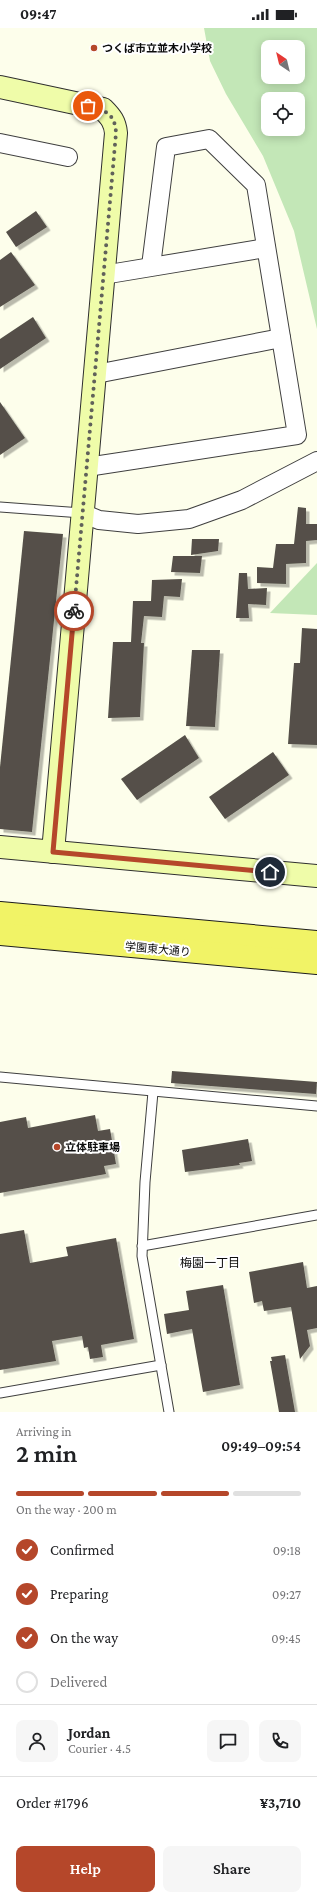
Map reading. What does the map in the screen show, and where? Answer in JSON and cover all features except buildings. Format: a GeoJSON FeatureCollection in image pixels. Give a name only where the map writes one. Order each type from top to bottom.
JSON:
{"type":"FeatureCollection","features":[{"type":"Feature","properties":{"kind":"main road","name":"学園東大通り"},"geometry":{"type":"LineString","coordinates":[[0,913],[317,942]]}},
{"type":"Feature","properties":{"kind":"main road","name":"学園東大通り"},"geometry":{"type":"LineString","coordinates":[[0,934],[317,963]]}},
{"type":"Feature","properties":{"kind":"street"},"geometry":{"type":"LineString","coordinates":[[0,87],[103,109],[111,116],[116,124],[96,374],[82,513],[53,852]]}},
{"type":"Feature","properties":{"kind":"street"},"geometry":{"type":"LineString","coordinates":[[87,467],[297,435],[256,185],[209,139],[166,147],[151,266]]}},
{"type":"Feature","properties":{"kind":"street"},"geometry":{"type":"LineString","coordinates":[[0,143],[68,157]]}},
{"type":"Feature","properties":{"kind":"street"},"geometry":{"type":"LineString","coordinates":[[104,275],[266,248]]}},
{"type":"Feature","properties":{"kind":"street"},"geometry":{"type":"LineString","coordinates":[[96,374],[281,338]]}},
{"type":"Feature","properties":{"kind":"street"},"geometry":{"type":"LineString","coordinates":[[82,513],[99,520],[138,524],[189,519],[242,500],[317,461]]}},
{"type":"Feature","properties":{"kind":"street"},"geometry":{"type":"LineString","coordinates":[[0,847],[317,876]]}},
{"type":"Feature","properties":{"kind":"lane"},"geometry":{"type":"LineString","coordinates":[[0,507],[82,513]]}},
{"type":"Feature","properties":{"kind":"lane"},"geometry":{"type":"LineString","coordinates":[[0,1077],[317,1106]]}},
{"type":"Feature","properties":{"kind":"lane"},"geometry":{"type":"LineString","coordinates":[[153,1092],[145,1182],[142,1256],[169,1412]]}},
{"type":"Feature","properties":{"kind":"lane"},"geometry":{"type":"LineString","coordinates":[[142,1246],[317,1215]]}},
{"type":"Feature","properties":{"kind":"lane"},"geometry":{"type":"LineString","coordinates":[[0,1393],[161,1365]]}},
{"type":"Feature","properties":{"kind":"green space"},"geometry":{"type":"Polygon","coordinates":[[[204,28],[317,28],[317,329],[294,231],[263,156],[226,94],[210,61],[204,28]]]}},
{"type":"Feature","properties":{"kind":"green space"},"geometry":{"type":"Polygon","coordinates":[[[317,563],[317,615],[270,613],[317,563]]]}},
{"type":"Feature","properties":{"kind":"way so far"},"geometry":{"type":"LineString","coordinates":[[74,611],[99,343],[116,133],[116,124],[111,116],[103,109],[88,106]]}},
{"type":"Feature","properties":{"kind":"place","name":"つくば市立並木小学校"},"geometry":{"type":"Point","coordinates":[94,48]}},
{"type":"Feature","properties":{"kind":"place","name":"立体駐車場"},"geometry":{"type":"Point","coordinates":[57,1147]}},
{"type":"Feature","properties":{"kind":"district","name":"梅園一丁目"},"geometry":{"type":"Point","coordinates":[210,1263]}},
{"type":"Feature","properties":{"kind":"route"},"geometry":{"type":"LineString","coordinates":[[74,611],[53,852],[270,872]]}}]}
